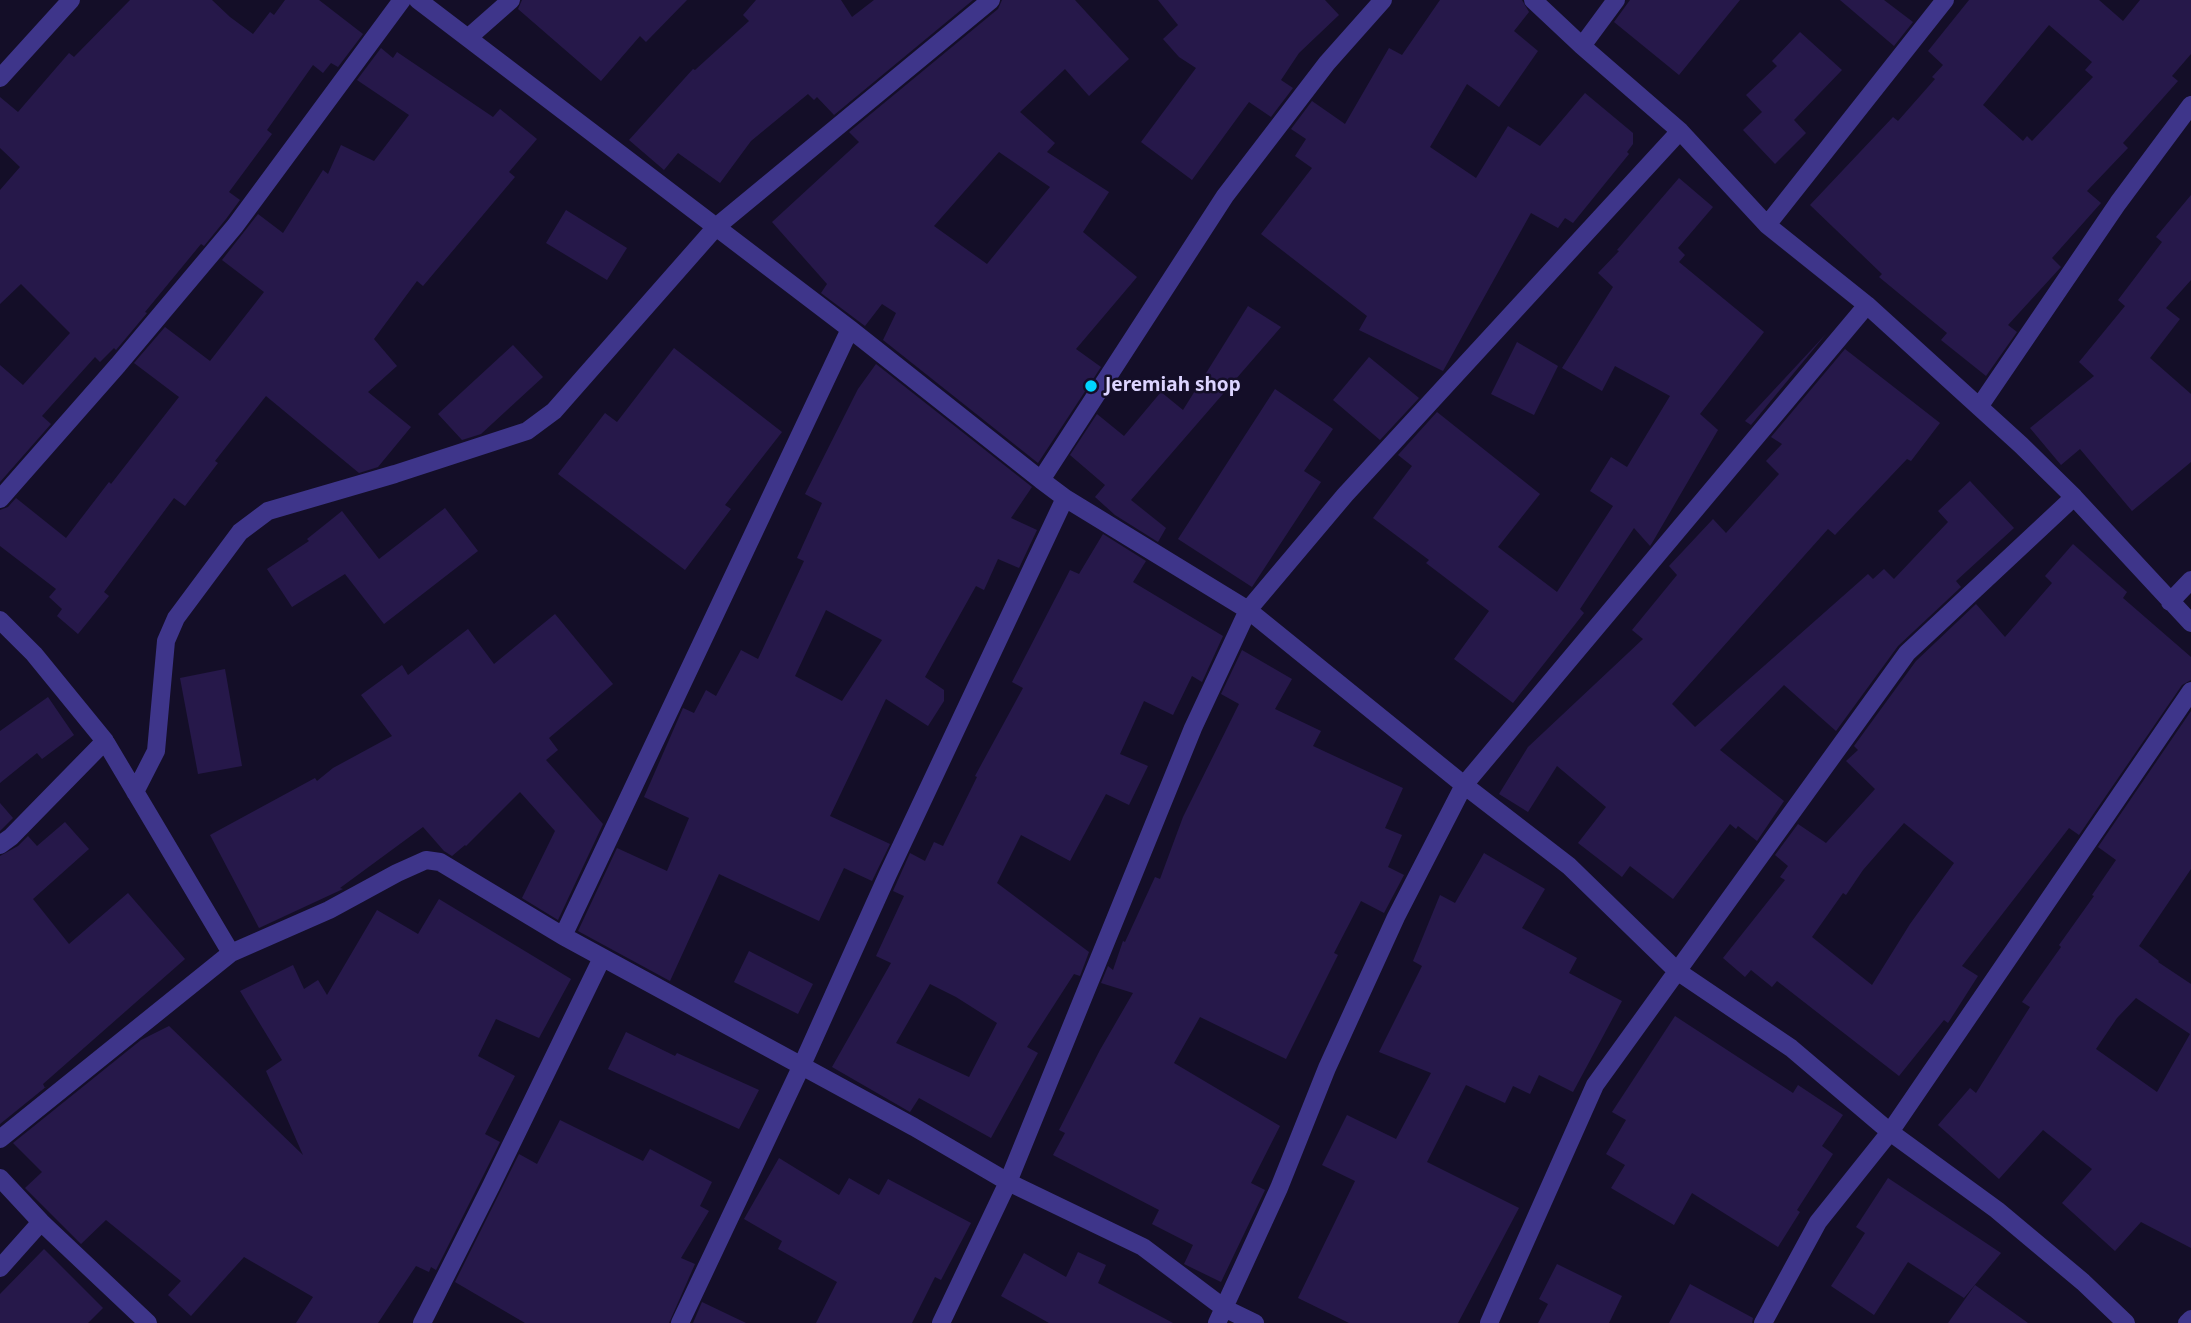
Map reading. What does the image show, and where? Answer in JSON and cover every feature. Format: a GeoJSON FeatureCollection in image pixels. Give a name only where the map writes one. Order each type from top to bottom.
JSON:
{"type":"FeatureCollection","features":[{"type":"Feature","properties":{"kind":"street"},"geometry":{"type":"LineString","coordinates":[[0,78],[71,0]]}},
{"type":"Feature","properties":{"kind":"street"},"geometry":{"type":"LineString","coordinates":[[0,499],[118,365],[234,226],[402,0]]}},
{"type":"Feature","properties":{"kind":"street"},"geometry":{"type":"LineString","coordinates":[[418,0],[850,329],[1065,498],[1248,610],[1464,785],[1569,866],[1677,971],[1791,1048],[1890,1132],[1997,1210],[2126,1323]]}},
{"type":"Feature","properties":{"kind":"street"},"geometry":{"type":"LineString","coordinates":[[469,37],[512,0]]}},
{"type":"Feature","properties":{"kind":"street"},"geometry":{"type":"LineString","coordinates":[[135,792],[156,751],[166,641],[176,618],[240,532],[268,512],[527,431],[554,411],[716,227],[991,0]]}},
{"type":"Feature","properties":{"kind":"street"},"geometry":{"type":"LineString","coordinates":[[1041,480],[1225,196],[1327,63],[1383,0]]}},
{"type":"Feature","properties":{"kind":"street"},"geometry":{"type":"LineString","coordinates":[[1533,0],[1679,131],[1767,225],[1867,304],[1979,407],[2074,497],[2191,623]]}},
{"type":"Feature","properties":{"kind":"street"},"geometry":{"type":"LineString","coordinates":[[1582,46],[1616,0]]}},
{"type":"Feature","properties":{"kind":"street"},"geometry":{"type":"LineString","coordinates":[[1767,225],[1945,0]]}},
{"type":"Feature","properties":{"kind":"street"},"geometry":{"type":"LineString","coordinates":[[1979,407],[2118,203],[2191,105]]}},
{"type":"Feature","properties":{"kind":"street"},"geometry":{"type":"LineString","coordinates":[[941,1323],[1008,1182],[1193,728],[1248,610],[1345,495],[1679,131]]}},
{"type":"Feature","properties":{"kind":"street"},"geometry":{"type":"LineString","coordinates":[[1220,1316],[1279,1188],[1327,1069],[1396,916],[1464,785],[1867,304]]}},
{"type":"Feature","properties":{"kind":"street"},"geometry":{"type":"LineString","coordinates":[[563,936],[850,329]]}},
{"type":"Feature","properties":{"kind":"street"},"geometry":{"type":"LineString","coordinates":[[1489,1323],[1595,1084],[1907,653],[2074,497]]}},
{"type":"Feature","properties":{"kind":"street"},"geometry":{"type":"LineString","coordinates":[[680,1323],[1065,498]]}},
{"type":"Feature","properties":{"kind":"street"},"geometry":{"type":"LineString","coordinates":[[2170,602],[2191,580]]}},
{"type":"Feature","properties":{"kind":"street"},"geometry":{"type":"LineString","coordinates":[[0,620],[34,654],[105,741],[231,953]]}},
{"type":"Feature","properties":{"kind":"street"},"geometry":{"type":"LineString","coordinates":[[1763,1323],[1818,1222],[1890,1132],[2191,691]]}},
{"type":"Feature","properties":{"kind":"street"},"geometry":{"type":"LineString","coordinates":[[0,845],[105,741]]}},
{"type":"Feature","properties":{"kind":"street"},"geometry":{"type":"LineString","coordinates":[[0,1139],[231,953],[329,910],[426,860],[440,862],[602,958],[802,1065],[1008,1182],[1143,1247],[1220,1316],[1255,1323]]}},
{"type":"Feature","properties":{"kind":"street"},"geometry":{"type":"LineString","coordinates":[[422,1323],[602,958]]}},
{"type":"Feature","properties":{"kind":"street"},"geometry":{"type":"LineString","coordinates":[[0,1178],[41,1222],[148,1323]]}},
{"type":"Feature","properties":{"kind":"street"},"geometry":{"type":"LineString","coordinates":[[0,1268],[41,1222]]}},
{"type":"Feature","properties":{"kind":"street"},"geometry":{"type":"LineString","coordinates":[[2188,1323],[2191,1319]]}},
{"type":"Feature","properties":{"kind":"building"},"geometry":{"type":"Polygon","coordinates":[[[130,0],[212,0],[253,34],[270,12],[274,15],[285,0],[319,0],[363,34],[338,67],[331,63],[323,73],[313,65],[267,130],[272,134],[229,192],[240,200],[226,219],[204,246],[201,244],[116,350],[114,348],[100,362],[95,357],[42,416],[51,424],[0,482],[0,365],[23,385],[70,333],[21,284],[0,304],[0,190],[20,167],[0,148],[0,97],[18,112],[69,53],[74,57],[130,0]]]}},
{"type":"Feature","properties":{"kind":"building"},"geometry":{"type":"Polygon","coordinates":[[[522,0],[687,0],[646,42],[640,36],[601,81],[518,9],[522,0]]]}},
{"type":"Feature","properties":{"kind":"building"},"geometry":{"type":"Polygon","coordinates":[[[756,0],[841,0],[852,17],[874,0],[973,0],[834,115],[817,97],[814,100],[808,94],[751,141],[720,183],[678,153],[664,170],[629,140],[693,69],[749,21],[743,15],[756,0]]]}},
{"type":"Feature","properties":{"kind":"building"},"geometry":{"type":"Polygon","coordinates":[[[1002,0],[1075,0],[1129,59],[1089,96],[1065,69],[1020,112],[1055,143],[1047,152],[1109,192],[1083,232],[1137,277],[1076,349],[1101,367],[1038,463],[883,340],[896,313],[882,304],[865,326],[821,293],[827,284],[772,222],[859,142],[849,132],[998,9],[1002,0]],[[999,152],[934,226],[987,264],[1050,187],[999,152]]]}},
{"type":"Feature","properties":{"kind":"building"},"geometry":{"type":"Polygon","coordinates":[[[1158,0],[1325,0],[1339,15],[1299,53],[1281,80],[1293,88],[1271,117],[1249,102],[1192,180],[1141,142],[1196,68],[1179,57],[1163,39],[1178,25],[1158,0]]]}},
{"type":"Feature","properties":{"kind":"building"},"geometry":{"type":"Polygon","coordinates":[[[1440,0],[1522,0],[1529,12],[1514,31],[1538,51],[1499,107],[1467,84],[1430,147],[1476,178],[1508,126],[1540,146],[1585,93],[1633,133],[1633,144],[1627,152],[1629,154],[1573,223],[1565,218],[1558,228],[1531,213],[1443,371],[1359,330],[1367,316],[1261,234],[1312,168],[1295,156],[1306,139],[1291,129],[1312,101],[1345,124],[1389,48],[1402,55],[1440,0]]]}},
{"type":"Feature","properties":{"kind":"building"},"geometry":{"type":"Polygon","coordinates":[[[1630,0],[1740,0],[1679,75],[1614,22],[1630,0]]]}},
{"type":"Feature","properties":{"kind":"building"},"geometry":{"type":"Polygon","coordinates":[[[1840,0],[1884,0],[1913,22],[1894,46],[1840,0]]]}},
{"type":"Feature","properties":{"kind":"building"},"geometry":{"type":"Polygon","coordinates":[[[1969,0],[2099,0],[2123,21],[2140,0],[2191,0],[2191,54],[2172,76],[2178,81],[2123,143],[2128,148],[2087,191],[2101,203],[2052,258],[2061,267],[2008,325],[2017,332],[1986,376],[1941,340],[1947,333],[1879,277],[1882,274],[1810,205],[1893,117],[1898,121],[1935,79],[1932,77],[1943,65],[1928,51],[1969,0]],[[2049,25],[1983,105],[2023,141],[2027,136],[2032,141],[2093,77],[2085,70],[2092,62],[2049,25]]]}},
{"type":"Feature","properties":{"kind":"building"},"geometry":{"type":"Polygon","coordinates":[[[1800,32],[1842,70],[1794,120],[1806,133],[1775,164],[1743,130],[1762,112],[1746,95],[1777,66],[1772,61],[1800,32]]]}},
{"type":"Feature","properties":{"kind":"building"},"geometry":{"type":"Polygon","coordinates":[[[381,48],[393,58],[397,52],[493,117],[500,109],[537,139],[509,172],[515,177],[423,286],[417,281],[374,339],[397,366],[368,392],[411,427],[378,467],[359,473],[266,396],[215,461],[218,463],[185,506],[174,498],[104,592],[109,596],[78,634],[57,616],[62,609],[49,597],[56,589],[0,546],[0,510],[8,507],[16,498],[66,538],[109,482],[111,484],[179,397],[134,363],[165,327],[210,361],[264,292],[222,260],[258,214],[283,233],[323,170],[328,174],[341,145],[374,161],[409,115],[357,80],[381,48]]]}},
{"type":"Feature","properties":{"kind":"building"},"geometry":{"type":"Polygon","coordinates":[[[1679,178],[1713,207],[1678,248],[1685,255],[1679,262],[1764,332],[1700,414],[1718,430],[1650,546],[1634,528],[1580,609],[1584,613],[1513,703],[1454,659],[1489,611],[1426,563],[1429,560],[1373,518],[1412,466],[1398,455],[1437,412],[1540,494],[1498,547],[1557,592],[1613,506],[1590,491],[1611,457],[1627,467],[1670,396],[1615,366],[1602,391],[1562,368],[1613,287],[1598,273],[1679,178]]]}},
{"type":"Feature","properties":{"kind":"building"},"geometry":{"type":"Polygon","coordinates":[[[2191,195],[2191,280],[2166,308],[2180,319],[2150,358],[2191,394],[2191,462],[2132,511],[2080,449],[2061,465],[2030,428],[2094,376],[2079,362],[2125,306],[2118,300],[2162,242],[2156,237],[2191,195]]]}},
{"type":"Feature","properties":{"kind":"building"},"geometry":{"type":"Polygon","coordinates":[[[566,210],[627,248],[607,280],[546,243],[566,210]]]}},
{"type":"Feature","properties":{"kind":"building"},"geometry":{"type":"Polygon","coordinates":[[[1248,306],[1281,327],[1131,500],[1166,528],[1158,542],[1115,515],[1095,497],[1105,485],[1070,455],[1097,414],[1124,436],[1161,392],[1183,410],[1248,306]]]}},
{"type":"Feature","properties":{"kind":"building"},"geometry":{"type":"Polygon","coordinates":[[[1826,334],[1751,425],[1745,421],[1826,334]]]}},
{"type":"Feature","properties":{"kind":"building"},"geometry":{"type":"Polygon","coordinates":[[[1517,342],[1558,366],[1534,415],[1491,394],[1517,342]]]}},
{"type":"Feature","properties":{"kind":"building"},"geometry":{"type":"Polygon","coordinates":[[[513,345],[543,377],[481,434],[462,440],[438,414],[513,345]]]}},
{"type":"Feature","properties":{"kind":"building"},"geometry":{"type":"Polygon","coordinates":[[[674,348],[782,432],[725,505],[731,509],[685,570],[558,474],[605,413],[617,422],[674,348]]]}},
{"type":"Feature","properties":{"kind":"building"},"geometry":{"type":"Polygon","coordinates":[[[1845,349],[1940,423],[1911,461],[1907,459],[1835,535],[1828,529],[1672,704],[1695,727],[1868,574],[1873,579],[1884,569],[1894,579],[1948,522],[1938,511],[1970,481],[2014,528],[1956,581],[1961,587],[1898,646],[1836,731],[1784,685],[1720,750],[1784,801],[1757,841],[1738,826],[1736,829],[1730,824],[1673,899],[1630,866],[1622,877],[1578,843],[1606,807],[1557,766],[1528,812],[1499,794],[1528,747],[1643,639],[1632,630],[1677,575],[1669,566],[1713,519],[1726,533],[1779,474],[1766,461],[1782,444],[1771,437],[1845,349]]]}},
{"type":"Feature","properties":{"kind":"building"},"geometry":{"type":"Polygon","coordinates":[[[1369,357],[1419,398],[1380,440],[1333,400],[1369,357]]]}},
{"type":"Feature","properties":{"kind":"building"},"geometry":{"type":"Polygon","coordinates":[[[876,364],[1032,487],[1011,518],[1037,530],[1019,568],[998,559],[984,590],[976,586],[925,677],[944,690],[944,701],[928,726],[886,699],[830,816],[890,844],[872,881],[844,868],[819,921],[719,874],[670,981],[578,931],[617,848],[667,871],[689,818],[644,797],[683,708],[694,713],[706,690],[716,696],[741,650],[758,659],[804,561],[797,558],[822,503],[805,494],[858,389],[876,364]],[[826,610],[795,676],[842,701],[882,640],[826,610]]]}},
{"type":"Feature","properties":{"kind":"building"},"geometry":{"type":"Polygon","coordinates":[[[1275,389],[1333,429],[1304,471],[1321,482],[1252,587],[1178,539],[1275,389]]]}},
{"type":"Feature","properties":{"kind":"building"},"geometry":{"type":"Polygon","coordinates":[[[445,508],[478,551],[384,624],[345,574],[292,607],[267,569],[309,541],[307,539],[342,511],[379,559],[445,508]]]}},
{"type":"Feature","properties":{"kind":"building"},"geometry":{"type":"Polygon","coordinates":[[[1103,534],[1146,561],[1133,582],[1223,636],[1202,682],[1192,676],[1173,715],[1144,701],[1120,754],[1148,766],[1129,805],[1106,794],[1070,861],[1021,835],[997,883],[1089,952],[1080,976],[1074,974],[1027,1047],[1038,1053],[991,1138],[919,1098],[910,1112],[832,1067],[891,963],[876,956],[904,896],[893,891],[910,853],[925,861],[934,842],[943,846],[977,777],[975,776],[1023,688],[1012,682],[1070,570],[1079,574],[1103,534]],[[930,984],[896,1043],[969,1077],[997,1023],[930,984]]]}},
{"type":"Feature","properties":{"kind":"building"},"geometry":{"type":"Polygon","coordinates":[[[2073,544],[2127,592],[2123,598],[2191,657],[2191,680],[2182,685],[2079,835],[2069,828],[1962,966],[1978,976],[1948,1023],[1944,1020],[1899,1076],[1777,981],[1772,987],[1751,970],[1745,977],[1723,958],[1785,880],[1780,877],[1788,866],[1775,855],[1798,824],[1826,843],[1875,789],[1846,761],[1858,750],[1854,746],[1916,661],[1976,604],[2005,637],[2052,583],[2045,576],[2073,544]],[[1904,823],[1863,870],[1846,895],[1843,893],[1812,937],[1872,985],[1910,924],[1954,863],[1904,823]]]}},
{"type":"Feature","properties":{"kind":"building"},"geometry":{"type":"Polygon","coordinates":[[[555,614],[613,684],[549,738],[558,750],[546,760],[603,824],[558,920],[522,898],[555,831],[520,792],[466,846],[452,856],[444,851],[423,827],[340,888],[343,889],[259,928],[210,835],[315,778],[317,781],[333,768],[392,736],[361,695],[402,665],[408,675],[468,629],[494,664],[555,614]]]}},
{"type":"Feature","properties":{"kind":"building"},"geometry":{"type":"Polygon","coordinates":[[[1242,650],[1292,679],[1275,709],[1321,731],[1313,746],[1403,788],[1385,828],[1402,835],[1388,867],[1404,875],[1384,913],[1361,901],[1334,953],[1338,955],[1286,1059],[1200,1017],[1174,1063],[1280,1126],[1251,1183],[1265,1190],[1221,1282],[1184,1264],[1193,1245],[1152,1224],[1159,1210],[1053,1155],[1065,1133],[1059,1130],[1133,993],[1101,983],[1108,966],[1113,970],[1123,941],[1125,942],[1155,877],[1160,879],[1183,817],[1239,704],[1221,694],[1242,650]]]}},
{"type":"Feature","properties":{"kind":"building"},"geometry":{"type":"Polygon","coordinates":[[[225,669],[242,766],[198,774],[180,678],[225,669]]]}},
{"type":"Feature","properties":{"kind":"building"},"geometry":{"type":"Polygon","coordinates":[[[48,697],[74,735],[42,759],[37,753],[0,783],[0,731],[48,697]]]}},
{"type":"Feature","properties":{"kind":"building"},"geometry":{"type":"Polygon","coordinates":[[[2191,711],[2191,869],[2139,946],[2191,984],[2191,1248],[2141,1222],[2115,1251],[2062,1203],[2092,1169],[2043,1130],[1999,1179],[1938,1125],[1970,1088],[1976,1093],[2030,1007],[2022,1002],[2061,947],[2059,945],[2116,860],[2098,847],[2191,711]],[[2136,998],[2117,1018],[2096,1049],[2157,1092],[2190,1034],[2136,998]]]}},
{"type":"Feature","properties":{"kind":"building"},"geometry":{"type":"Polygon","coordinates":[[[0,803],[13,818],[0,831],[0,803]]]}},
{"type":"Feature","properties":{"kind":"building"},"geometry":{"type":"Polygon","coordinates":[[[65,822],[89,849],[33,899],[69,944],[128,893],[185,959],[43,1084],[45,1088],[0,1124],[0,856],[18,846],[28,836],[37,846],[65,822]]]}},
{"type":"Feature","properties":{"kind":"building"},"geometry":{"type":"Polygon","coordinates":[[[1484,853],[1545,889],[1522,928],[1577,958],[1569,973],[1622,1001],[1573,1092],[1539,1075],[1530,1094],[1513,1086],[1505,1103],[1466,1085],[1427,1162],[1519,1208],[1458,1323],[1349,1323],[1298,1298],[1355,1181],[1322,1165],[1347,1115],[1396,1139],[1431,1073],[1379,1052],[1422,966],[1413,961],[1440,895],[1455,903],[1484,853]]]}},
{"type":"Feature","properties":{"kind":"building"},"geometry":{"type":"Polygon","coordinates":[[[439,899],[571,979],[539,1038],[496,1019],[478,1056],[515,1076],[485,1134],[500,1142],[436,1270],[431,1267],[429,1272],[416,1266],[378,1323],[296,1323],[313,1297],[244,1257],[191,1316],[168,1295],[181,1281],[106,1220],[81,1244],[25,1188],[42,1172],[13,1143],[141,1040],[169,1026],[303,1155],[266,1071],[282,1060],[240,991],[293,965],[304,989],[318,980],[327,995],[377,910],[418,934],[439,899]]]}},
{"type":"Feature","properties":{"kind":"building"},"geometry":{"type":"Polygon","coordinates":[[[749,951],[813,984],[798,1014],[734,982],[749,951]]]}},
{"type":"Feature","properties":{"kind":"building"},"geometry":{"type":"Polygon","coordinates":[[[1675,1016],[1793,1093],[1798,1085],[1843,1115],[1822,1146],[1833,1154],[1797,1210],[1800,1212],[1778,1247],[1692,1193],[1674,1225],[1611,1188],[1625,1165],[1606,1154],[1626,1120],[1612,1112],[1675,1016]]]}},
{"type":"Feature","properties":{"kind":"building"},"geometry":{"type":"Polygon","coordinates":[[[626,1032],[675,1056],[677,1053],[759,1090],[739,1129],[608,1069],[626,1032]]]}},
{"type":"Feature","properties":{"kind":"building"},"geometry":{"type":"Polygon","coordinates":[[[560,1120],[643,1161],[650,1149],[712,1182],[700,1206],[709,1211],[681,1258],[695,1264],[669,1323],[525,1323],[455,1282],[519,1154],[537,1164],[560,1120]]]}},
{"type":"Feature","properties":{"kind":"building"},"geometry":{"type":"Polygon","coordinates":[[[779,1158],[839,1195],[849,1178],[879,1195],[888,1179],[971,1223],[941,1280],[935,1277],[912,1323],[816,1323],[837,1282],[778,1249],[782,1241],[744,1219],[779,1158]]]}},
{"type":"Feature","properties":{"kind":"building"},"geometry":{"type":"Polygon","coordinates":[[[1888,1178],[2001,1253],[1964,1298],[1908,1262],[1874,1315],[1831,1286],[1865,1233],[1856,1227],[1888,1178]]]}},
{"type":"Feature","properties":{"kind":"building"},"geometry":{"type":"Polygon","coordinates":[[[44,1249],[103,1308],[88,1323],[0,1323],[0,1294],[44,1249]]]}},
{"type":"Feature","properties":{"kind":"building"},"geometry":{"type":"Polygon","coordinates":[[[1078,1252],[1106,1265],[1098,1283],[1173,1323],[1049,1323],[1001,1296],[1024,1253],[1066,1277],[1078,1252]]]}},
{"type":"Feature","properties":{"kind":"building"},"geometry":{"type":"Polygon","coordinates":[[[1557,1264],[1622,1296],[1609,1323],[1538,1323],[1548,1304],[1539,1299],[1557,1264]]]}},
{"type":"Feature","properties":{"kind":"building"},"geometry":{"type":"Polygon","coordinates":[[[1690,1284],[1753,1318],[1752,1323],[1669,1323],[1690,1284]]]}},
{"type":"Feature","properties":{"kind":"building"},"geometry":{"type":"Polygon","coordinates":[[[1975,1285],[2028,1323],[1948,1323],[1975,1285]]]}},
{"type":"Feature","properties":{"kind":"building"},"geometry":{"type":"Polygon","coordinates":[[[702,1302],[746,1323],[693,1323],[702,1302]]]}},
{"type":"Feature","properties":{"kind":"place","name":"Jeremiah shop"},"geometry":{"type":"Point","coordinates":[1091,386]}}]}
